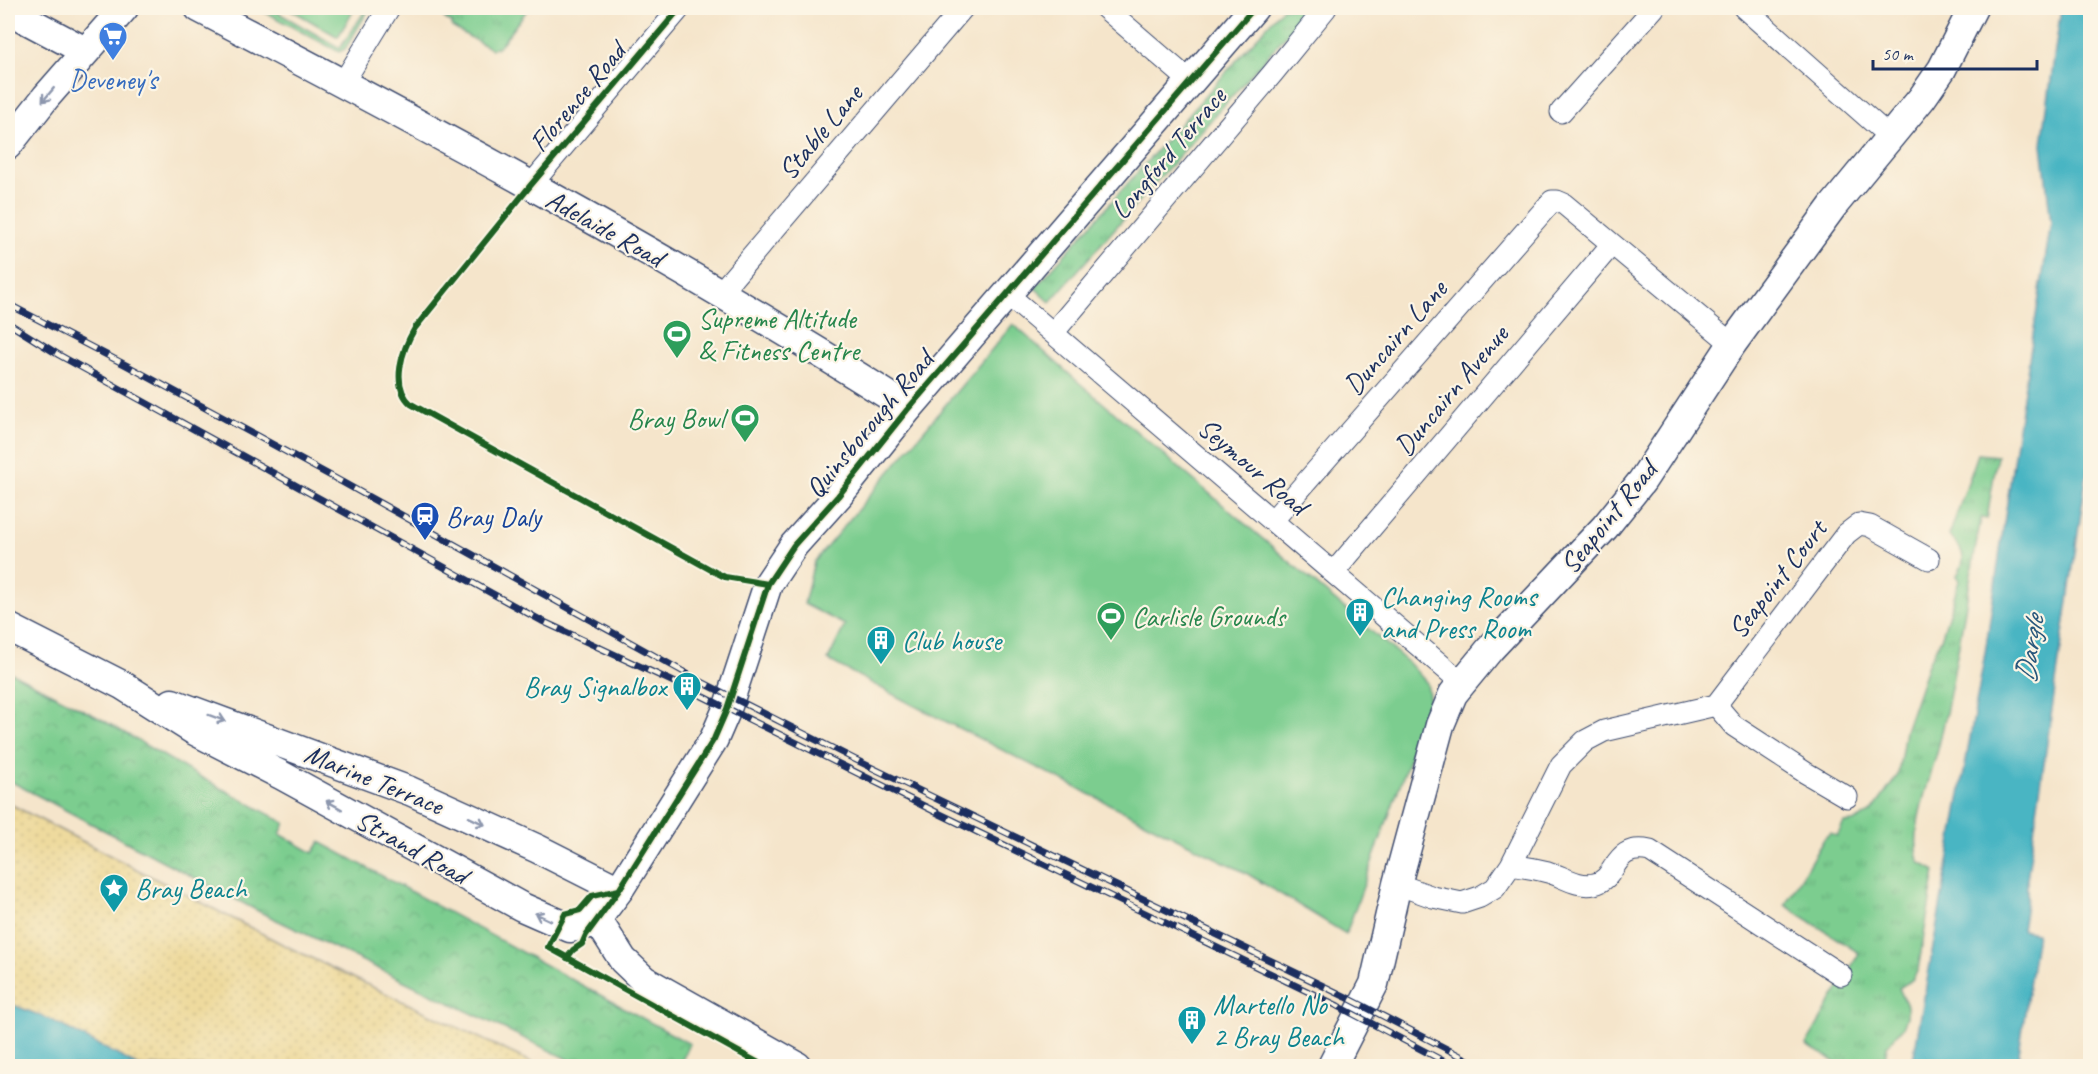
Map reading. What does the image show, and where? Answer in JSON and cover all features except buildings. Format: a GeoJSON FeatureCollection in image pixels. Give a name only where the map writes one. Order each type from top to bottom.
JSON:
{"type":"FeatureCollection","features":[{"type":"Feature","properties":{"kind":"street"},"geometry":{"type":"LineString","coordinates":[[8,145],[85,51],[124,8]]}},
{"type":"Feature","properties":{"kind":"street","name":"Adelaide Road"},"geometry":{"type":"LineString","coordinates":[[200,8],[343,83],[720,293],[887,394],[907,410]]}},
{"type":"Feature","properties":{"kind":"street"},"geometry":{"type":"LineString","coordinates":[[343,83],[389,8]]}},
{"type":"Feature","properties":{"kind":"street","name":"Florence Road"},"geometry":{"type":"LineString","coordinates":[[530,186],[680,8]]}},
{"type":"Feature","properties":{"kind":"street","name":"Stable Lane"},"geometry":{"type":"LineString","coordinates":[[720,293],[963,8]]}},
{"type":"Feature","properties":{"kind":"street"},"geometry":{"type":"LineString","coordinates":[[1105,8],[1191,82]]}},
{"type":"Feature","properties":{"kind":"street","name":"Quinsborough Road"},"geometry":{"type":"LineString","coordinates":[[597,919],[619,890],[720,728],[768,584],[794,545],[838,496],[907,410],[1254,8]]}},
{"type":"Feature","properties":{"kind":"street","name":"Longford Terrace"},"geometry":{"type":"LineString","coordinates":[[1053,333],[1326,8]]}},
{"type":"Feature","properties":{"kind":"street"},"geometry":{"type":"LineString","coordinates":[[1561,112],[1653,8]]}},
{"type":"Feature","properties":{"kind":"street"},"geometry":{"type":"LineString","coordinates":[[1744,8],[1891,138]]}},
{"type":"Feature","properties":{"kind":"street","name":"Seapoint Road"},"geometry":{"type":"LineString","coordinates":[[1332,1066],[1374,984],[1396,884],[1440,725],[1453,694],[1490,649],[1605,527],[1642,481],[1732,344],[1833,206],[1891,138],[1942,69],[1973,8]]}},
{"type":"Feature","properties":{"kind":"street"},"geometry":{"type":"LineString","coordinates":[[8,10],[85,51]]}},
{"type":"Feature","properties":{"kind":"street","name":"Duncairn Lane"},"geometry":{"type":"LineString","coordinates":[[1273,520],[1548,204],[1557,201],[1564,204],[1612,244]]}},
{"type":"Feature","properties":{"kind":"street"},"geometry":{"type":"LineString","coordinates":[[1612,244],[1732,344]]}},
{"type":"Feature","properties":{"kind":"street","name":"Duncairn Avenue"},"geometry":{"type":"LineString","coordinates":[[1334,572],[1612,244]]}},
{"type":"Feature","properties":{"kind":"street","name":"Seymour Road"},"geometry":{"type":"LineString","coordinates":[[1007,294],[1461,682]]}},
{"type":"Feature","properties":{"kind":"street","name":"Seapoint Court"},"geometry":{"type":"LineString","coordinates":[[1716,705],[1846,534],[1859,524],[1870,526],[1929,559]]}},
{"type":"Feature","properties":{"kind":"street","name":"Strand Road"},"geometry":{"type":"LineString","coordinates":[[8,627],[122,685],[193,730],[281,775],[522,907],[570,928],[590,924],[597,919]]}},
{"type":"Feature","properties":{"kind":"street","name":"Marine Terrace"},"geometry":{"type":"LineString","coordinates":[[122,685],[410,790],[538,849],[619,890]]}},
{"type":"Feature","properties":{"kind":"street"},"geometry":{"type":"LineString","coordinates":[[1396,884],[1432,897],[1462,903],[1480,897],[1495,888],[1511,865],[1561,765],[1572,752],[1604,731],[1716,705],[1734,726],[1847,797]]}},
{"type":"Feature","properties":{"kind":"street"},"geometry":{"type":"LineString","coordinates":[[281,775],[282,760],[287,744]]}},
{"type":"Feature","properties":{"kind":"street"},"geometry":{"type":"LineString","coordinates":[[1511,865],[1548,872],[1579,884],[1593,885],[1603,880],[1618,859],[1627,853],[1636,848],[1650,851],[1841,975]]}},
{"type":"Feature","properties":{"kind":"street"},"geometry":{"type":"LineString","coordinates":[[597,919],[622,960],[644,980],[797,1066]]}},
{"type":"Feature","properties":{"kind":"green space"},"geometry":{"type":"Polygon","coordinates":[[[257,8],[270,8],[340,48],[367,8],[370,8],[345,49],[339,52],[257,8]]]}},
{"type":"Feature","properties":{"kind":"green space"},"geometry":{"type":"Polygon","coordinates":[[[288,8],[355,8],[338,37],[288,8]]]}},
{"type":"Feature","properties":{"kind":"green space"},"geometry":{"type":"Polygon","coordinates":[[[450,8],[528,9],[499,47],[491,49],[452,27],[452,23],[444,18],[450,8]]]}},
{"type":"Feature","properties":{"kind":"green space"},"geometry":{"type":"Polygon","coordinates":[[[1283,8],[1310,8],[1050,302],[1035,288],[1283,8]]]}},
{"type":"Feature","properties":{"kind":"green space","name":"Carlisle Grounds"},"geometry":{"type":"Polygon","coordinates":[[[1013,324],[1410,664],[1427,683],[1430,702],[1346,934],[1246,873],[828,660],[845,625],[804,604],[814,562],[1013,324]]]}},
{"type":"Feature","properties":{"kind":"green space"},"geometry":{"type":"Polygon","coordinates":[[[1978,454],[1997,456],[1987,519],[1981,518],[1946,713],[1919,816],[1917,847],[1919,862],[1935,871],[1918,970],[1912,980],[1899,988],[1907,1006],[1907,1017],[1903,1027],[1887,1046],[1884,1066],[1843,1066],[1806,1045],[1859,953],[1785,905],[1824,839],[1830,833],[1837,836],[1844,823],[1853,822],[1872,812],[1898,775],[1905,731],[1929,661],[1941,639],[1959,581],[1957,575],[1963,559],[1961,549],[1949,536],[1978,454]]]}},
{"type":"Feature","properties":{"kind":"green space"},"geometry":{"type":"Polygon","coordinates":[[[8,671],[101,719],[285,823],[280,834],[313,853],[320,842],[690,1044],[679,1066],[582,1066],[260,912],[8,780],[8,671]]]}},
{"type":"Feature","properties":{"kind":"sand","name":"Bray Beach"},"geometry":{"type":"Polygon","coordinates":[[[8,803],[288,947],[539,1066],[138,1066],[51,1020],[8,1003],[8,803]]]}},
{"type":"Feature","properties":{"kind":"water","name":"Dargle"},"geometry":{"type":"Polygon","coordinates":[[[2061,8],[2090,8],[2090,451],[2027,879],[2022,930],[2037,933],[2017,1066],[1912,1066],[1985,653],[2051,223],[2042,144],[2061,8]]]}},
{"type":"Feature","properties":{"kind":"water"},"geometry":{"type":"Polygon","coordinates":[[[8,1003],[51,1020],[138,1066],[8,1066],[8,1003]]]}},
{"type":"Feature","properties":{"kind":"railway"},"geometry":{"type":"LineString","coordinates":[[8,304],[342,482],[700,681],[854,759],[1346,997],[1480,1066]]}},
{"type":"Feature","properties":{"kind":"railway"},"geometry":{"type":"LineString","coordinates":[[8,323],[59,355],[542,621],[678,684],[940,814],[1338,1006],[1453,1066]]}},
{"type":"Feature","properties":{"kind":"cycle path"},"geometry":{"type":"LineString","coordinates":[[680,8],[530,186],[415,328],[402,357],[401,387],[411,404],[715,572],[725,577],[768,584]]}},
{"type":"Feature","properties":{"kind":"cycle path"},"geometry":{"type":"LineString","coordinates":[[567,958],[582,944],[619,890],[714,739],[727,709],[768,584],[794,545],[838,496],[907,410],[1254,8]]}},
{"type":"Feature","properties":{"kind":"cycle path"},"geometry":{"type":"LineString","coordinates":[[619,890],[592,896],[580,910],[565,914],[548,947],[764,1066]]}},
{"type":"Feature","properties":{"kind":"place","name":"Deveney's"},"geometry":{"type":"Point","coordinates":[113,62]}},
{"type":"Feature","properties":{"kind":"place","name":"Supreme Altitude & Fitness Centre"},"geometry":{"type":"Point","coordinates":[677,360]}},
{"type":"Feature","properties":{"kind":"place","name":"Bray Bowl"},"geometry":{"type":"Point","coordinates":[745,444]}},
{"type":"Feature","properties":{"kind":"place","name":"Bray Daly"},"geometry":{"type":"Point","coordinates":[425,542]}},
{"type":"Feature","properties":{"kind":"place","name":"Changing Rooms and Press Room"},"geometry":{"type":"Point","coordinates":[1360,638]}},
{"type":"Feature","properties":{"kind":"place","name":"Carlisle Grounds"},"geometry":{"type":"Point","coordinates":[1111,642]}},
{"type":"Feature","properties":{"kind":"place","name":"Club house"},"geometry":{"type":"Point","coordinates":[881,666]}},
{"type":"Feature","properties":{"kind":"place","name":"Bray Signalbox"},"geometry":{"type":"Point","coordinates":[687,712]}},
{"type":"Feature","properties":{"kind":"place","name":"Bray Beach"},"geometry":{"type":"Point","coordinates":[114,914]}},
{"type":"Feature","properties":{"kind":"place","name":"Martello No 2 Bray Beach"},"geometry":{"type":"Point","coordinates":[1192,1046]}}]}
